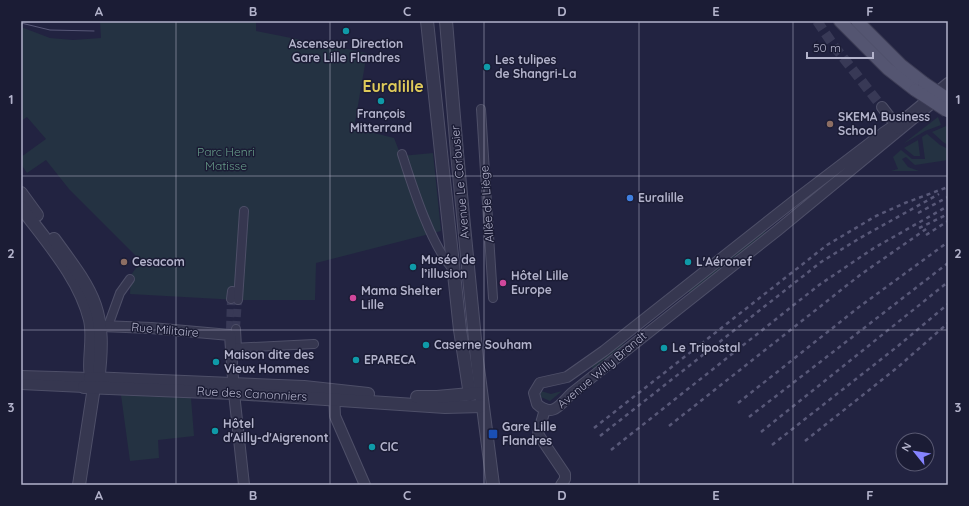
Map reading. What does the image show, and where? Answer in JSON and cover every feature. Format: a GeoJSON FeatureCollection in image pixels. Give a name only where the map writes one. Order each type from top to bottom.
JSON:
{"type":"FeatureCollection","features":[{"type":"Feature","properties":{"kind":"main road"},"geometry":{"type":"LineString","coordinates":[[840,21],[888,69],[919,87],[948,107]]}},
{"type":"Feature","properties":{"kind":"main road"},"geometry":{"type":"LineString","coordinates":[[857,21],[901,66],[919,87]]}},
{"type":"Feature","properties":{"kind":"street","name":"Avenue Le Corbusier"},"geometry":{"type":"LineString","coordinates":[[427,21],[460,330],[475,394],[482,406],[493,485]]}},
{"type":"Feature","properties":{"kind":"street","name":"Avenue Le Corbusier"},"geometry":{"type":"LineString","coordinates":[[446,21],[475,394]]}},
{"type":"Feature","properties":{"kind":"street","name":"Avenue Willy Brandt"},"geometry":{"type":"LineString","coordinates":[[948,84],[898,127],[784,225],[572,393],[557,408],[544,409],[536,404],[534,390],[540,383],[567,376],[604,351],[799,197],[898,127],[948,90]]}},
{"type":"Feature","properties":{"kind":"street"},"geometry":{"type":"LineString","coordinates":[[882,107],[898,127]]}},
{"type":"Feature","properties":{"kind":"street","name":"Allée de Liège"},"geometry":{"type":"LineString","coordinates":[[481,109],[493,298]]}},
{"type":"Feature","properties":{"kind":"street"},"geometry":{"type":"LineString","coordinates":[[402,154],[431,234],[445,260],[454,270]]}},
{"type":"Feature","properties":{"kind":"street"},"geometry":{"type":"LineString","coordinates":[[21,193],[81,275],[97,306],[104,326]]}},
{"type":"Feature","properties":{"kind":"street"},"geometry":{"type":"LineString","coordinates":[[21,207],[70,274],[84,303],[90,319],[92,338],[92,383]]}},
{"type":"Feature","properties":{"kind":"street"},"geometry":{"type":"LineString","coordinates":[[236,297],[244,211]]}},
{"type":"Feature","properties":{"kind":"street"},"geometry":{"type":"LineString","coordinates":[[79,485],[92,383],[101,347],[104,326],[120,292],[130,280]]}},
{"type":"Feature","properties":{"kind":"street","name":"Rue Militaire"},"geometry":{"type":"LineString","coordinates":[[104,326],[232,331],[234,348]]}},
{"type":"Feature","properties":{"kind":"street"},"geometry":{"type":"LineString","coordinates":[[244,485],[234,389],[234,348],[314,344]]}},
{"type":"Feature","properties":{"kind":"street","name":"Rue des Canonniers"},"geometry":{"type":"LineString","coordinates":[[21,376],[92,383],[430,398],[475,394]]}},
{"type":"Feature","properties":{"kind":"street","name":"Rue des Canonniers"},"geometry":{"type":"LineString","coordinates":[[21,384],[92,383]]}},
{"type":"Feature","properties":{"kind":"street"},"geometry":{"type":"LineString","coordinates":[[334,394],[334,412],[337,421],[365,485]]}},
{"type":"Feature","properties":{"kind":"street","name":"Rue des Canonniers"},"geometry":{"type":"LineString","coordinates":[[334,394],[452,407],[482,406]]}},
{"type":"Feature","properties":{"kind":"street"},"geometry":{"type":"LineString","coordinates":[[544,409],[538,434],[565,474],[565,480],[561,485]]}},
{"type":"Feature","properties":{"kind":"green space","name":"Parc Henri Matisse"},"geometry":{"type":"Polygon","coordinates":[[[100,21],[256,21],[256,31],[367,53],[354,128],[394,138],[401,156],[433,153],[441,231],[316,263],[315,300],[238,300],[130,294],[131,275],[141,261],[69,189],[46,160],[27,173],[21,164],[21,157],[46,139],[27,117],[21,121],[21,27],[50,38],[73,40],[101,38],[100,21]]]}},
{"type":"Feature","properties":{"kind":"green space"},"geometry":{"type":"Polygon","coordinates":[[[938,117],[941,125],[925,131],[903,144],[938,117]]]}},
{"type":"Feature","properties":{"kind":"green space"},"geometry":{"type":"Polygon","coordinates":[[[946,126],[948,128],[948,145],[932,132],[946,126]]]}},
{"type":"Feature","properties":{"kind":"green space"},"geometry":{"type":"Polygon","coordinates":[[[927,134],[940,145],[948,149],[948,160],[915,165],[906,157],[902,159],[908,167],[919,171],[891,171],[898,169],[893,157],[901,150],[912,159],[925,159],[922,137],[927,134]]]}},
{"type":"Feature","properties":{"kind":"green space"},"geometry":{"type":"Polygon","coordinates":[[[918,140],[920,156],[914,156],[904,148],[918,140]]]}},
{"type":"Feature","properties":{"kind":"green space"},"geometry":{"type":"Polygon","coordinates":[[[764,230],[768,234],[691,295],[688,291],[764,230]]]}},
{"type":"Feature","properties":{"kind":"green space"},"geometry":{"type":"Polygon","coordinates":[[[626,340],[619,350],[595,371],[589,364],[626,340]]]}},
{"type":"Feature","properties":{"kind":"green space"},"geometry":{"type":"Polygon","coordinates":[[[541,391],[551,394],[562,391],[550,401],[541,397],[541,391]]]}},
{"type":"Feature","properties":{"kind":"green space"},"geometry":{"type":"Polygon","coordinates":[[[121,395],[191,398],[194,436],[158,440],[159,458],[130,461],[121,395]]]}},
{"type":"Feature","properties":{"kind":"tunnel"},"geometry":{"type":"LineString","coordinates":[[817,21],[834,46],[882,107]]}},
{"type":"Feature","properties":{"kind":"tunnel"},"geometry":{"type":"LineString","coordinates":[[230,329],[231,299]]}},
{"type":"Feature","properties":{"kind":"tunnel"},"geometry":{"type":"LineString","coordinates":[[236,329],[238,300]]}},
{"type":"Feature","properties":{"kind":"tram line"},"geometry":{"type":"LineString","coordinates":[[21,23],[50,30],[94,31]]}},
{"type":"Feature","properties":{"kind":"railway"},"geometry":{"type":"LineString","coordinates":[[594,428],[827,245],[876,216],[905,203],[948,187]]}},
{"type":"Feature","properties":{"kind":"railway"},"geometry":{"type":"LineString","coordinates":[[600,436],[821,262],[860,238],[939,194]]}},
{"type":"Feature","properties":{"kind":"railway"},"geometry":{"type":"LineString","coordinates":[[918,213],[948,197]]}},
{"type":"Feature","properties":{"kind":"railway"},"geometry":{"type":"LineString","coordinates":[[611,450],[819,285],[874,248],[948,206]]}},
{"type":"Feature","properties":{"kind":"railway"},"geometry":{"type":"LineString","coordinates":[[919,228],[948,214]]}},
{"type":"Feature","properties":{"kind":"railway"},"geometry":{"type":"LineString","coordinates":[[926,235],[948,221]]}},
{"type":"Feature","properties":{"kind":"railway"},"geometry":{"type":"LineString","coordinates":[[669,426],[860,275],[929,227]]}},
{"type":"Feature","properties":{"kind":"railway"},"geometry":{"type":"LineString","coordinates":[[738,403],[859,307],[948,242]]}},
{"type":"Feature","properties":{"kind":"railway"},"geometry":{"type":"LineString","coordinates":[[749,417],[948,263]]}},
{"type":"Feature","properties":{"kind":"railway"},"geometry":{"type":"LineString","coordinates":[[761,432],[948,282]]}},
{"type":"Feature","properties":{"kind":"railway"},"geometry":{"type":"LineString","coordinates":[[772,445],[898,346],[948,304]]}},
{"type":"Feature","properties":{"kind":"railway"},"geometry":{"type":"LineString","coordinates":[[805,441],[898,367],[948,323]]}},
{"type":"Feature","properties":{"kind":"place","name":"Ascenseur Direction Gare Lille Flandres"},"geometry":{"type":"Point","coordinates":[346,31]}},
{"type":"Feature","properties":{"kind":"place","name":"Les tulipes de Shangri-La"},"geometry":{"type":"Point","coordinates":[487,67]}},
{"type":"Feature","properties":{"kind":"place","name":"François Mitterrand"},"geometry":{"type":"Point","coordinates":[381,101]}},
{"type":"Feature","properties":{"kind":"place","name":"SKEMA Business School"},"geometry":{"type":"Point","coordinates":[830,124]}},
{"type":"Feature","properties":{"kind":"place","name":"Euralille"},"geometry":{"type":"Point","coordinates":[630,198]}},
{"type":"Feature","properties":{"kind":"place","name":"Cesacom"},"geometry":{"type":"Point","coordinates":[124,262]}},
{"type":"Feature","properties":{"kind":"place","name":"L'Aéronef"},"geometry":{"type":"Point","coordinates":[688,262]}},
{"type":"Feature","properties":{"kind":"place","name":"Musée de l’illusion"},"geometry":{"type":"Point","coordinates":[413,267]}},
{"type":"Feature","properties":{"kind":"place","name":"Hôtel Lille Europe"},"geometry":{"type":"Point","coordinates":[503,283]}},
{"type":"Feature","properties":{"kind":"place","name":"Mama Shelter Lille"},"geometry":{"type":"Point","coordinates":[353,298]}},
{"type":"Feature","properties":{"kind":"place","name":"Caserne Souham"},"geometry":{"type":"Point","coordinates":[426,345]}},
{"type":"Feature","properties":{"kind":"place","name":"Le Tripostal"},"geometry":{"type":"Point","coordinates":[664,348]}},
{"type":"Feature","properties":{"kind":"place","name":"EPARECA"},"geometry":{"type":"Point","coordinates":[356,360]}},
{"type":"Feature","properties":{"kind":"place","name":"Maison dite des Vieux Hommes"},"geometry":{"type":"Point","coordinates":[216,362]}},
{"type":"Feature","properties":{"kind":"place","name":"Hôtel d'Ailly-d'Aigrenont"},"geometry":{"type":"Point","coordinates":[215,431]}},
{"type":"Feature","properties":{"kind":"place","name":"Gare Lille Flandres"},"geometry":{"type":"Point","coordinates":[493,434]}},
{"type":"Feature","properties":{"kind":"place","name":"CIC"},"geometry":{"type":"Point","coordinates":[372,447]}},
{"type":"Feature","properties":{"kind":"district","name":"Euralille"},"geometry":{"type":"Point","coordinates":[393,86]}}]}
